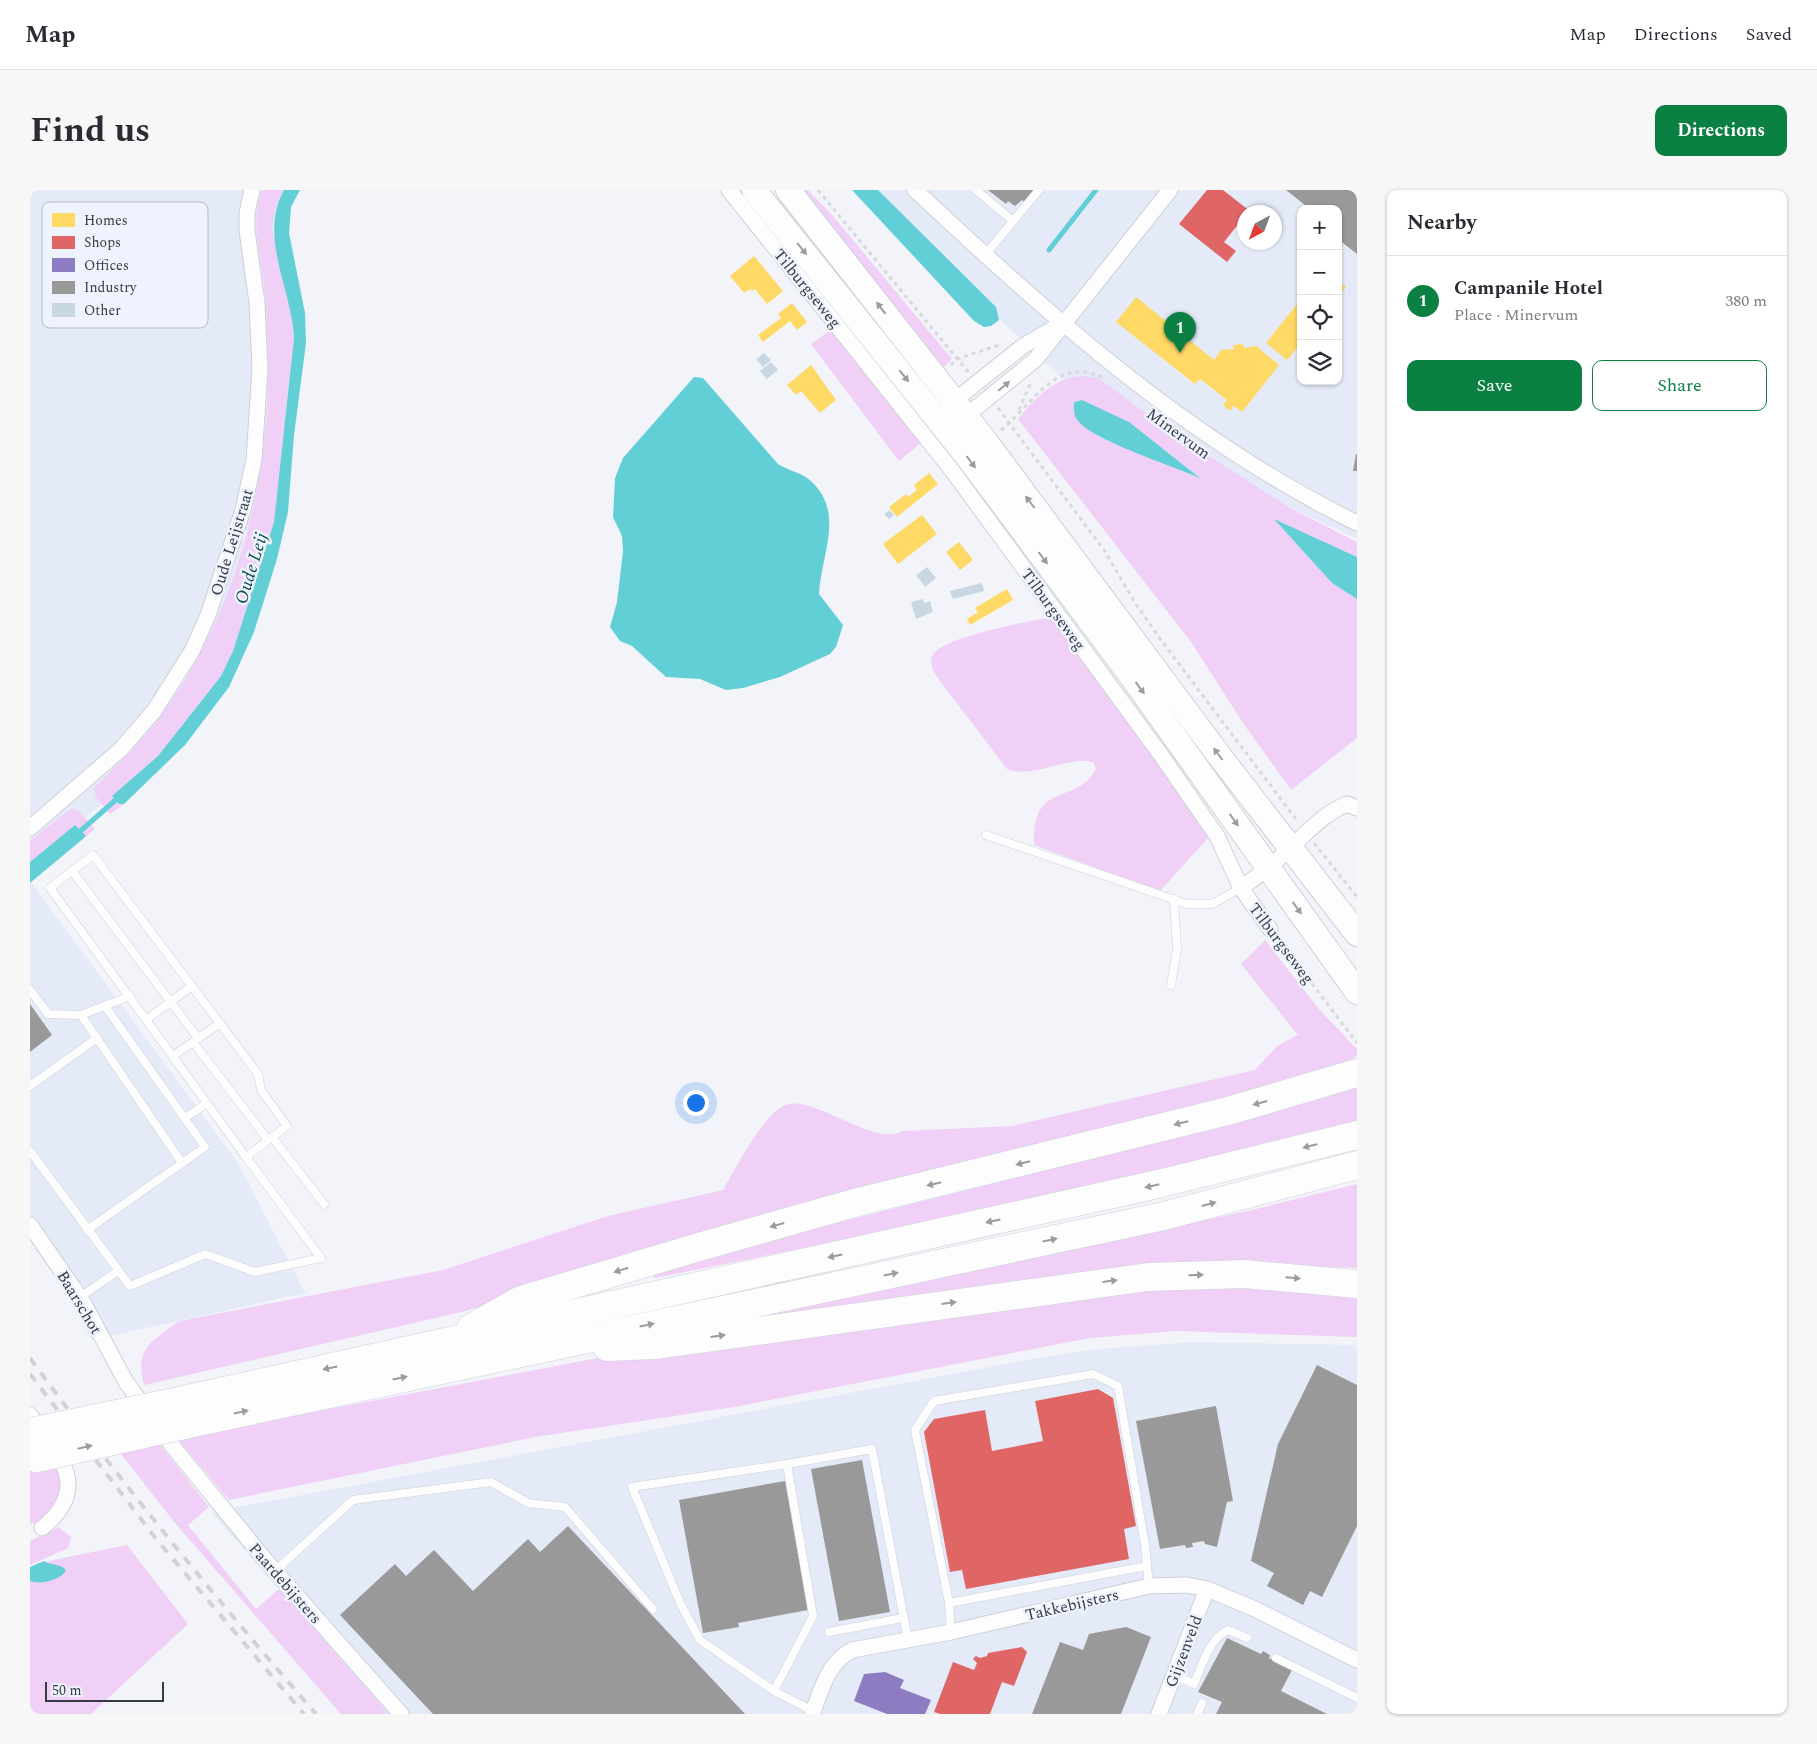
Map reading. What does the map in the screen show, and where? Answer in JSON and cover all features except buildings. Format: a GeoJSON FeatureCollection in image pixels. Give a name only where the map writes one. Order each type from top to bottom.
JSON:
{"type":"FeatureCollection","features":[{"type":"Feature","properties":{"kind":"highway"},"geometry":{"type":"LineString","coordinates":[[446,1342],[521,1300],[680,1252],[858,1202],[1237,1109],[1357,1073]]}},
{"type":"Feature","properties":{"kind":"highway"},"geometry":{"type":"LineString","coordinates":[[34,1459],[186,1412],[446,1342],[1158,1184],[1357,1135]]}},
{"type":"Feature","properties":{"kind":"highway"},"geometry":{"type":"LineString","coordinates":[[30,1432],[186,1412],[530,1350],[1164,1216],[1357,1165]]}},
{"type":"Feature","properties":{"kind":"highway"},"geometry":{"type":"LineString","coordinates":[[530,1350],[656,1345],[1148,1277],[1244,1274],[1357,1284]]}},
{"type":"Feature","properties":{"kind":"main road","name":"Tilburgseweg"},"geometry":{"type":"LineString","coordinates":[[754,190],[941,423],[1132,677],[1357,992]]}},
{"type":"Feature","properties":{"kind":"main road"},"geometry":{"type":"LineString","coordinates":[[788,190],[1298,840],[1357,934]]}},
{"type":"Feature","properties":{"kind":"street","name":"Oude Leijstraat"},"geometry":{"type":"LineString","coordinates":[[30,828],[120,750],[154,711],[192,651],[208,615],[243,510],[254,460],[260,369],[257,303],[247,230],[247,213],[252,190]]}},
{"type":"Feature","properties":{"kind":"street","name":"Tilburgseweg"},"geometry":{"type":"LineString","coordinates":[[729,190],[903,406],[957,477],[1206,820],[1217,836],[1241,888],[1270,929]]}},
{"type":"Feature","properties":{"kind":"street","name":"Minervum"},"geometry":{"type":"LineString","coordinates":[[915,190],[1062,324],[1154,398],[1234,454],[1314,502],[1357,523]]}},
{"type":"Feature","properties":{"kind":"street"},"geometry":{"type":"LineString","coordinates":[[941,423],[960,409],[990,398],[1035,360],[1170,190]]}},
{"type":"Feature","properties":{"kind":"street"},"geometry":{"type":"LineString","coordinates":[[960,409],[977,382],[1023,346],[1062,324]]}},
{"type":"Feature","properties":{"kind":"street"},"geometry":{"type":"LineString","coordinates":[[1241,888],[1268,868],[1333,810],[1347,804],[1357,808]]}},
{"type":"Feature","properties":{"kind":"street","name":"Baarschot"},"geometry":{"type":"LineString","coordinates":[[30,1225],[80,1297],[126,1382],[174,1448]]}},
{"type":"Feature","properties":{"kind":"street"},"geometry":{"type":"LineString","coordinates":[[30,1415],[63,1462],[68,1474],[68,1493],[55,1518],[42,1528]]}},
{"type":"Feature","properties":{"kind":"street","name":"Paardebijsters"},"geometry":{"type":"LineString","coordinates":[[174,1448],[275,1571],[401,1714]]}},
{"type":"Feature","properties":{"kind":"street","name":"Takkebijsters"},"geometry":{"type":"LineString","coordinates":[[813,1712],[828,1672],[842,1655],[852,1650],[951,1632],[1149,1586],[1187,1585],[1207,1589],[1255,1609],[1357,1660]]}},
{"type":"Feature","properties":{"kind":"street","name":"Gijzenveld"},"geometry":{"type":"LineString","coordinates":[[1159,1714],[1207,1589]]}},
{"type":"Feature","properties":{"kind":"lane"},"geometry":{"type":"LineString","coordinates":[[976,190],[1013,221]]}},
{"type":"Feature","properties":{"kind":"lane"},"geometry":{"type":"LineString","coordinates":[[985,255],[1039,190]]}},
{"type":"Feature","properties":{"kind":"lane"},"geometry":{"type":"LineString","coordinates":[[986,835],[1199,906],[1212,904],[1241,888]]}},
{"type":"Feature","properties":{"kind":"lane"},"geometry":{"type":"LineString","coordinates":[[31,1155],[130,1286],[205,1254],[255,1272],[321,1258],[246,1157],[50,888],[94,855],[258,1074],[261,1090],[287,1126],[246,1157]]}},
{"type":"Feature","properties":{"kind":"lane"},"geometry":{"type":"LineString","coordinates":[[72,871],[171,1001],[195,1040],[270,1138],[324,1204]]}},
{"type":"Feature","properties":{"kind":"lane"},"geometry":{"type":"LineString","coordinates":[[1171,985],[1177,949],[1174,899]]}},
{"type":"Feature","properties":{"kind":"lane"},"geometry":{"type":"LineString","coordinates":[[146,1019],[192,986]]}},
{"type":"Feature","properties":{"kind":"lane"},"geometry":{"type":"LineString","coordinates":[[30,990],[48,1014],[82,1015],[130,996]]}},
{"type":"Feature","properties":{"kind":"lane"},"geometry":{"type":"LineString","coordinates":[[87,1230],[205,1147],[105,1006]]}},
{"type":"Feature","properties":{"kind":"lane"},"geometry":{"type":"LineString","coordinates":[[82,1015],[182,1163]]}},
{"type":"Feature","properties":{"kind":"lane"},"geometry":{"type":"LineString","coordinates":[[173,1056],[220,1023]]}},
{"type":"Feature","properties":{"kind":"lane"},"geometry":{"type":"LineString","coordinates":[[30,1086],[98,1038]]}},
{"type":"Feature","properties":{"kind":"lane"},"geometry":{"type":"LineString","coordinates":[[185,1118],[207,1103]]}},
{"type":"Feature","properties":{"kind":"lane"},"geometry":{"type":"LineString","coordinates":[[80,1297],[118,1271]]}},
{"type":"Feature","properties":{"kind":"lane"},"geometry":{"type":"LineString","coordinates":[[951,1632],[949,1603],[915,1430],[934,1400],[1093,1374],[1118,1386],[1149,1586]]}},
{"type":"Feature","properties":{"kind":"lane"},"geometry":{"type":"LineString","coordinates":[[813,1712],[774,1691],[700,1640],[680,1605],[632,1487],[787,1464],[872,1449],[908,1640]]}},
{"type":"Feature","properties":{"kind":"lane"},"geometry":{"type":"LineString","coordinates":[[774,1691],[813,1616],[787,1464]]}},
{"type":"Feature","properties":{"kind":"lane"},"geometry":{"type":"LineString","coordinates":[[275,1571],[353,1500],[491,1482],[528,1503],[565,1507],[653,1608]]}},
{"type":"Feature","properties":{"kind":"lane"},"geometry":{"type":"LineString","coordinates":[[949,1603],[1147,1566]]}},
{"type":"Feature","properties":{"kind":"lane"},"geometry":{"type":"LineString","coordinates":[[829,1632],[903,1618]]}},
{"type":"Feature","properties":{"kind":"lane"},"geometry":{"type":"LineString","coordinates":[[1174,1675],[1194,1684],[1213,1642],[1221,1634],[1228,1630],[1247,1638]]}},
{"type":"Feature","properties":{"kind":"lane"},"geometry":{"type":"LineString","coordinates":[[1276,1658],[1357,1698]]}},
{"type":"Feature","properties":{"kind":"lane"},"geometry":{"type":"LineString","coordinates":[[1196,1714],[1202,1703]]}},
{"type":"Feature","properties":{"kind":"path"},"geometry":{"type":"LineString","coordinates":[[818,190],[977,382]]}},
{"type":"Feature","properties":{"kind":"path"},"geometry":{"type":"LineString","coordinates":[[936,378],[958,359],[1005,343]]}},
{"type":"Feature","properties":{"kind":"path"},"geometry":{"type":"LineString","coordinates":[[1009,424],[1046,385],[1059,377],[1082,373],[1100,376],[1109,380]]}},
{"type":"Feature","properties":{"kind":"path"},"geometry":{"type":"LineString","coordinates":[[990,398],[1104,550],[1134,601],[1298,840],[1357,897]]}},
{"type":"Feature","properties":{"kind":"path","name":"Tilburgseweg"},"geometry":{"type":"LineString","coordinates":[[1270,929],[1357,1044]]}},
{"type":"Feature","properties":{"kind":"shaded area"},"geometry":{"type":"Polygon","coordinates":[[[30,190],[284,190],[279,199],[291,310],[233,651],[112,796],[30,863],[30,190]]]}},
{"type":"Feature","properties":{"kind":"shaded area"},"geometry":{"type":"Polygon","coordinates":[[[262,190],[284,190],[275,210],[272,229],[291,310],[294,338],[274,522],[233,651],[221,676],[158,756],[112,796],[119,804],[124,804],[110,814],[96,797],[94,788],[125,758],[153,726],[194,664],[215,623],[233,580],[257,490],[268,397],[268,351],[264,283],[256,225],[258,202],[262,190]]]}},
{"type":"Feature","properties":{"kind":"shaded area"},"geometry":{"type":"Polygon","coordinates":[[[798,190],[808,190],[833,216],[952,359],[941,370],[798,190]]]}},
{"type":"Feature","properties":{"kind":"shaded area"},"geometry":{"type":"Polygon","coordinates":[[[864,190],[1357,190],[1357,539],[1109,423],[864,190]]]}},
{"type":"Feature","properties":{"kind":"shaded area"},"geometry":{"type":"Polygon","coordinates":[[[833,328],[921,443],[899,461],[811,344],[833,328]]]}},
{"type":"Feature","properties":{"kind":"shaded area"},"geometry":{"type":"Polygon","coordinates":[[[1081,376],[1098,378],[1174,434],[1292,509],[1357,542],[1357,557],[1275,520],[1332,583],[1357,599],[1357,738],[1291,790],[1245,726],[1191,642],[1018,419],[1045,391],[1061,381],[1081,376]],[[1082,400],[1074,402],[1073,412],[1099,437],[1198,476],[1129,422],[1082,400]]]}},
{"type":"Feature","properties":{"kind":"shaded area"},"geometry":{"type":"Polygon","coordinates":[[[1052,617],[1179,787],[1210,836],[1160,891],[1034,845],[1035,824],[1040,811],[1047,802],[1056,796],[1077,788],[1087,780],[1096,769],[1094,763],[1075,761],[1029,771],[1007,769],[940,681],[933,669],[931,663],[932,656],[938,649],[951,642],[1007,626],[1052,617]]]}},
{"type":"Feature","properties":{"kind":"shaded area"},"geometry":{"type":"Polygon","coordinates":[[[72,808],[79,811],[95,829],[84,838],[86,836],[75,825],[30,862],[30,841],[72,808]]]}},
{"type":"Feature","properties":{"kind":"shaded area"},"geometry":{"type":"Polygon","coordinates":[[[30,881],[238,1163],[305,1293],[91,1340],[75,1305],[30,1241],[30,881]]]}},
{"type":"Feature","properties":{"kind":"shaded area"},"geometry":{"type":"Polygon","coordinates":[[[1265,940],[1318,1008],[1357,1049],[1357,1055],[1345,1067],[555,1282],[466,1311],[144,1385],[142,1362],[144,1353],[154,1340],[179,1321],[443,1270],[608,1216],[723,1190],[758,1132],[766,1121],[783,1106],[795,1103],[809,1106],[859,1127],[890,1134],[903,1131],[1012,1126],[1255,1070],[1277,1046],[1298,1035],[1241,964],[1265,940]]]}},
{"type":"Feature","properties":{"kind":"shaded area"},"geometry":{"type":"Polygon","coordinates":[[[1357,1086],[1357,1122],[1272,1145],[843,1240],[655,1278],[650,1270],[1221,1126],[1357,1086]]]}},
{"type":"Feature","properties":{"kind":"shaded area"},"geometry":{"type":"Polygon","coordinates":[[[1357,1184],[1357,1268],[1266,1264],[674,1331],[1248,1211],[1357,1184]]]}},
{"type":"Feature","properties":{"kind":"shaded area"},"geometry":{"type":"Polygon","coordinates":[[[1200,1284],[1357,1296],[1357,1337],[1175,1331],[1090,1338],[734,1407],[535,1437],[229,1500],[177,1438],[598,1358],[1200,1284]]]}},
{"type":"Feature","properties":{"kind":"shaded area"},"geometry":{"type":"Polygon","coordinates":[[[1191,1342],[1357,1345],[1357,1714],[389,1714],[211,1512],[1043,1357],[1091,1350],[1191,1342]]]}},
{"type":"Feature","properties":{"kind":"shaded area"},"geometry":{"type":"Polygon","coordinates":[[[158,1442],[209,1507],[188,1525],[256,1609],[279,1589],[389,1714],[341,1714],[175,1523],[121,1454],[158,1442]]]}},
{"type":"Feature","properties":{"kind":"shaded area"},"geometry":{"type":"Polygon","coordinates":[[[63,1463],[66,1468],[59,1493],[44,1521],[30,1524],[30,1470],[63,1463]]]}},
{"type":"Feature","properties":{"kind":"shaded area"},"geometry":{"type":"Polygon","coordinates":[[[59,1527],[71,1537],[68,1548],[30,1565],[30,1541],[59,1527]]]}},
{"type":"Feature","properties":{"kind":"shaded area"},"geometry":{"type":"Polygon","coordinates":[[[127,1545],[188,1624],[91,1714],[30,1714],[30,1568],[53,1560],[127,1545]]]}},
{"type":"Feature","properties":{"kind":"water"},"geometry":{"type":"Polygon","coordinates":[[[284,190],[300,190],[291,207],[289,233],[305,313],[306,343],[294,435],[288,512],[277,559],[254,632],[229,687],[185,745],[124,804],[119,804],[112,796],[158,756],[221,676],[233,651],[274,522],[294,338],[292,320],[275,245],[274,226],[277,208],[284,190]]]}},
{"type":"Feature","properties":{"kind":"water"},"geometry":{"type":"Polygon","coordinates":[[[852,190],[878,190],[996,307],[999,320],[991,326],[984,327],[974,321],[852,190]]]}},
{"type":"Feature","properties":{"kind":"water"},"geometry":{"type":"Polygon","coordinates":[[[694,377],[703,378],[778,464],[804,476],[812,482],[822,494],[827,508],[829,535],[819,594],[843,625],[836,647],[830,654],[780,677],[743,688],[726,690],[700,679],[666,677],[632,646],[620,641],[610,627],[617,602],[623,551],[622,536],[613,517],[615,478],[623,458],[694,377]]]}},
{"type":"Feature","properties":{"kind":"water"},"geometry":{"type":"Polygon","coordinates":[[[1082,400],[1129,422],[1200,478],[1136,453],[1088,430],[1078,421],[1074,414],[1074,402],[1082,400]]]}},
{"type":"Feature","properties":{"kind":"water"},"geometry":{"type":"Polygon","coordinates":[[[1274,519],[1357,557],[1357,599],[1332,583],[1274,519]]]}},
{"type":"Feature","properties":{"kind":"water"},"geometry":{"type":"Polygon","coordinates":[[[75,825],[86,836],[30,883],[30,862],[75,825]]]}},
{"type":"Feature","properties":{"kind":"water"},"geometry":{"type":"Polygon","coordinates":[[[44,1561],[61,1566],[66,1570],[64,1574],[50,1581],[30,1581],[30,1567],[44,1561]]]}},
{"type":"Feature","properties":{"kind":"waterway"},"geometry":{"type":"LineString","coordinates":[[1049,250],[1096,190]]}},
{"type":"Feature","properties":{"kind":"waterway","name":"Oude Leij"},"geometry":{"type":"LineString","coordinates":[[77,834],[119,797]]}},
{"type":"Feature","properties":{"kind":"railway"},"geometry":{"type":"LineString","coordinates":[[30,1358],[169,1539],[316,1714]]}},
{"type":"Feature","properties":{"kind":"railway"},"geometry":{"type":"LineString","coordinates":[[30,1374],[157,1540],[304,1714]]}},
{"type":"Feature","properties":{"kind":"place","name":"Campanile Hotel"},"geometry":{"type":"Point","coordinates":[1180,353]}}]}
